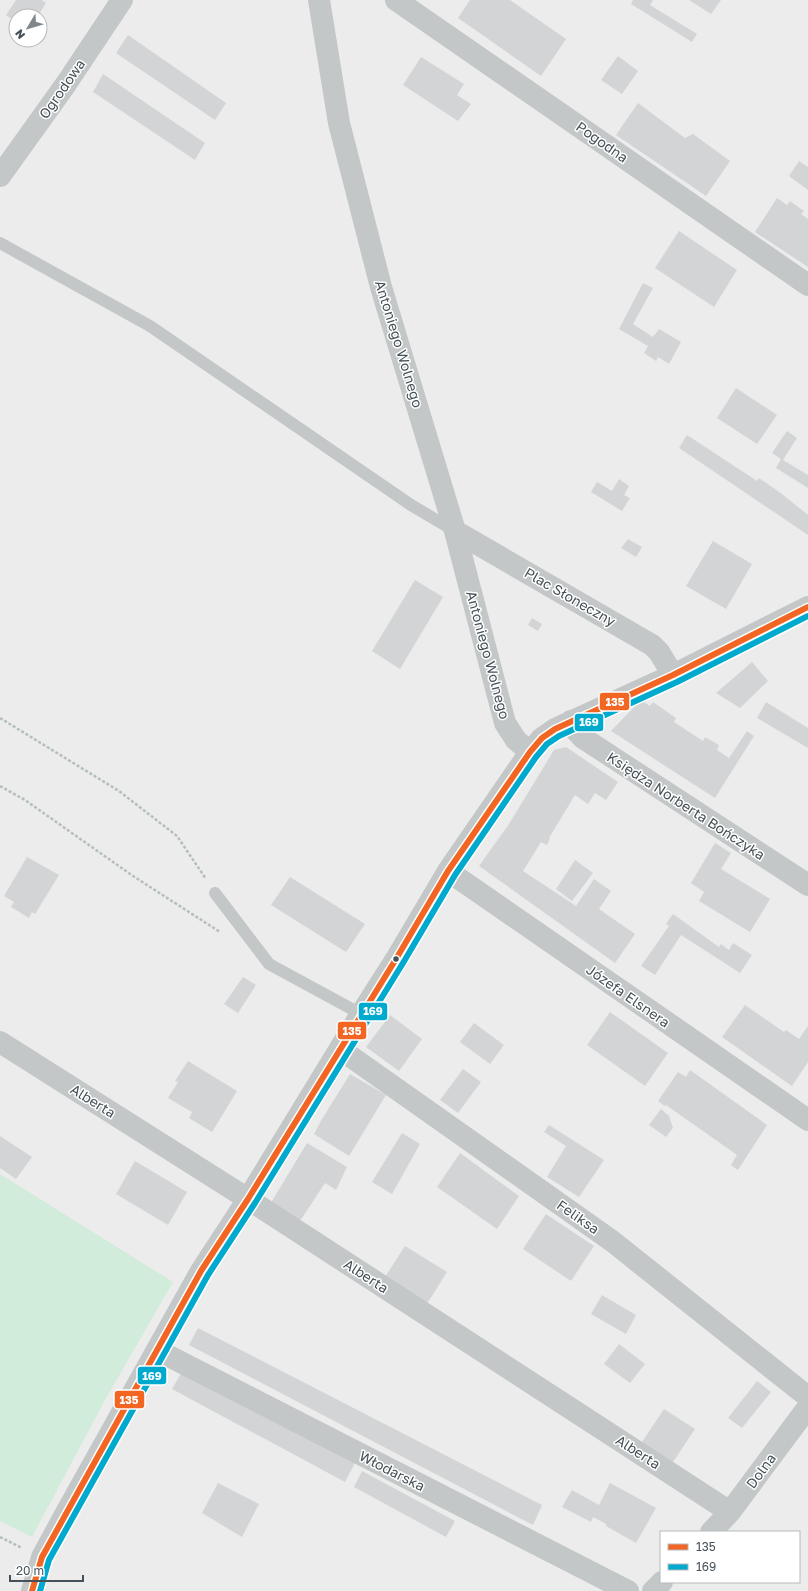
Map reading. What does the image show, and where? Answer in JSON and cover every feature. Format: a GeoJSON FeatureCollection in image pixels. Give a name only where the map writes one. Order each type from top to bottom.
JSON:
{"type":"FeatureCollection","features":[{"type":"Feature","properties":{"kind":"street","name":"Ogrodowa"},"geometry":{"type":"LineString","coordinates":[[0,176],[66,84],[122,0]]}},
{"type":"Feature","properties":{"kind":"street","name":"Antoniego Wolnego"},"geometry":{"type":"LineString","coordinates":[[319,0],[339,123],[381,287],[455,531],[505,723],[516,740],[530,752]]}},
{"type":"Feature","properties":{"kind":"street","name":"Pogodna"},"geometry":{"type":"LineString","coordinates":[[396,0],[808,285]]}},
{"type":"Feature","properties":{"kind":"street","name":"Plac Słoneczny"},"geometry":{"type":"LineString","coordinates":[[455,531],[652,645],[659,652],[673,676]]}},
{"type":"Feature","properties":{"kind":"street"},"geometry":{"type":"LineString","coordinates":[[32,1591],[42,1557],[201,1271],[248,1199],[396,959],[448,871],[530,752],[542,738],[554,729],[673,676],[808,607]]}},
{"type":"Feature","properties":{"kind":"street","name":"Księdza Norberta Bończyka"},"geometry":{"type":"LineString","coordinates":[[571,721],[571,725],[583,738],[808,885]]}},
{"type":"Feature","properties":{"kind":"street","name":"Józefa Elsnera"},"geometry":{"type":"LineString","coordinates":[[448,871],[808,1120]]}},
{"type":"Feature","properties":{"kind":"street","name":"Alberta"},"geometry":{"type":"LineString","coordinates":[[0,1042],[248,1199],[730,1512]]}},
{"type":"Feature","properties":{"kind":"street","name":"Feliksa"},"geometry":{"type":"LineString","coordinates":[[340,1049],[612,1241],[808,1398]]}},
{"type":"Feature","properties":{"kind":"street","name":"Włodarska"},"geometry":{"type":"LineString","coordinates":[[157,1350],[628,1591]]}},
{"type":"Feature","properties":{"kind":"street","name":"Dolna"},"geometry":{"type":"LineString","coordinates":[[712,1531],[730,1512],[808,1407]]}},
{"type":"Feature","properties":{"kind":"street"},"geometry":{"type":"LineString","coordinates":[[653,1591],[661,1583]]}},
{"type":"Feature","properties":{"kind":"lane"},"geometry":{"type":"LineString","coordinates":[[0,243],[150,326],[411,505],[455,531]]}},
{"type":"Feature","properties":{"kind":"lane"},"geometry":{"type":"LineString","coordinates":[[215,892],[269,964],[361,1014]]}},
{"type":"Feature","properties":{"kind":"path"},"geometry":{"type":"LineString","coordinates":[[0,718],[119,791],[177,836],[215,892]]}},
{"type":"Feature","properties":{"kind":"path"},"geometry":{"type":"LineString","coordinates":[[0,786],[25,800],[133,876],[224,934]]}},
{"type":"Feature","properties":{"kind":"green space"},"geometry":{"type":"Polygon","coordinates":[[[0,1174],[173,1282],[105,1400],[32,1537],[0,1521],[0,1174]]]}},
{"type":"Feature","properties":{"kind":"building"},"geometry":{"type":"Polygon","coordinates":[[[16,0],[42,0],[46,3],[43,8],[11,8],[16,0]]]}},
{"type":"Feature","properties":{"kind":"building"},"geometry":{"type":"Polygon","coordinates":[[[470,0],[510,0],[566,39],[541,76],[458,18],[470,0]]]}},
{"type":"Feature","properties":{"kind":"building"},"geometry":{"type":"Polygon","coordinates":[[[633,0],[653,0],[650,5],[697,34],[692,42],[631,4],[633,0]]]}},
{"type":"Feature","properties":{"kind":"building"},"geometry":{"type":"Polygon","coordinates":[[[689,0],[721,0],[711,14],[689,0]]]}},
{"type":"Feature","properties":{"kind":"building"},"geometry":{"type":"Polygon","coordinates":[[[128,35],[226,103],[215,120],[116,53],[128,35]]]}},
{"type":"Feature","properties":{"kind":"building"},"geometry":{"type":"Polygon","coordinates":[[[618,56],[638,71],[622,94],[601,80],[618,56]]]}},
{"type":"Feature","properties":{"kind":"building"},"geometry":{"type":"Polygon","coordinates":[[[421,57],[464,84],[457,95],[471,104],[458,121],[403,85],[421,57]]]}},
{"type":"Feature","properties":{"kind":"building"},"geometry":{"type":"Polygon","coordinates":[[[103,74],[205,143],[195,160],[93,92],[103,74]]]}},
{"type":"Feature","properties":{"kind":"building"},"geometry":{"type":"Polygon","coordinates":[[[638,103],[685,138],[693,134],[730,161],[706,196],[616,135],[638,103]]]}},
{"type":"Feature","properties":{"kind":"building"},"geometry":{"type":"Polygon","coordinates":[[[799,161],[808,167],[808,190],[789,176],[799,161]]]}},
{"type":"Feature","properties":{"kind":"building"},"geometry":{"type":"Polygon","coordinates":[[[777,198],[787,205],[790,201],[804,211],[801,214],[808,219],[808,267],[755,232],[777,198]]]}},
{"type":"Feature","properties":{"kind":"building"},"geometry":{"type":"Polygon","coordinates":[[[679,231],[737,270],[714,307],[655,268],[679,231]]]}},
{"type":"Feature","properties":{"kind":"building"},"geometry":{"type":"Polygon","coordinates":[[[643,283],[653,288],[633,324],[653,337],[659,329],[681,342],[669,364],[658,357],[656,361],[644,353],[648,346],[619,329],[643,283]]]}},
{"type":"Feature","properties":{"kind":"building"},"geometry":{"type":"Polygon","coordinates":[[[736,388],[777,415],[757,444],[717,418],[736,388]]]}},
{"type":"Feature","properties":{"kind":"building"},"geometry":{"type":"Polygon","coordinates":[[[787,431],[797,438],[783,460],[808,475],[808,488],[776,468],[781,459],[772,453],[787,431]]]}},
{"type":"Feature","properties":{"kind":"building"},"geometry":{"type":"Polygon","coordinates":[[[687,435],[757,481],[759,478],[808,515],[808,535],[679,448],[687,435]]]}},
{"type":"Feature","properties":{"kind":"building"},"geometry":{"type":"Polygon","coordinates":[[[619,479],[629,486],[624,495],[630,498],[622,511],[591,492],[597,482],[612,491],[619,479]]]}},
{"type":"Feature","properties":{"kind":"building"},"geometry":{"type":"Polygon","coordinates":[[[628,539],[642,547],[636,557],[621,548],[628,539]]]}},
{"type":"Feature","properties":{"kind":"building"},"geometry":{"type":"Polygon","coordinates":[[[713,541],[752,564],[726,609],[686,586],[713,541]]]}},
{"type":"Feature","properties":{"kind":"building"},"geometry":{"type":"Polygon","coordinates":[[[415,580],[443,597],[400,669],[372,651],[415,580]]]}},
{"type":"Feature","properties":{"kind":"building"},"geometry":{"type":"Polygon","coordinates":[[[532,618],[542,624],[538,631],[528,625],[532,618]]]}},
{"type":"Feature","properties":{"kind":"building"},"geometry":{"type":"Polygon","coordinates":[[[752,662],[768,681],[740,708],[716,693],[752,662]]]}},
{"type":"Feature","properties":{"kind":"building"},"geometry":{"type":"Polygon","coordinates":[[[641,700],[650,706],[653,702],[676,718],[674,722],[703,741],[705,737],[719,745],[717,750],[729,758],[747,731],[754,736],[715,798],[611,731],[641,700]]]}},
{"type":"Feature","properties":{"kind":"building"},"geometry":{"type":"Polygon","coordinates":[[[766,702],[808,728],[808,748],[757,718],[766,702]]]}},
{"type":"Feature","properties":{"kind":"building"},"geometry":{"type":"Polygon","coordinates":[[[566,747],[618,782],[606,800],[595,793],[588,804],[575,795],[549,838],[550,839],[547,845],[541,842],[523,871],[576,906],[594,879],[611,891],[599,909],[635,934],[615,963],[479,866],[509,824],[554,750],[566,747]]]}},
{"type":"Feature","properties":{"kind":"building"},"geometry":{"type":"Polygon","coordinates":[[[715,843],[731,853],[721,869],[770,899],[750,932],[699,901],[704,892],[691,883],[715,843]]]}},
{"type":"Feature","properties":{"kind":"building"},"geometry":{"type":"Polygon","coordinates":[[[27,857],[59,875],[35,914],[32,912],[29,918],[11,907],[14,902],[4,896],[27,857]]]}},
{"type":"Feature","properties":{"kind":"building"},"geometry":{"type":"Polygon","coordinates":[[[575,860],[593,873],[572,901],[556,889],[575,860]]]}},
{"type":"Feature","properties":{"kind":"building"},"geometry":{"type":"Polygon","coordinates":[[[290,877],[365,924],[346,952],[271,905],[290,877]]]}},
{"type":"Feature","properties":{"kind":"building"},"geometry":{"type":"Polygon","coordinates":[[[673,914],[719,947],[721,944],[729,950],[733,943],[752,955],[740,973],[681,935],[655,975],[641,966],[669,926],[666,924],[673,914]]]}},
{"type":"Feature","properties":{"kind":"building"},"geometry":{"type":"Polygon","coordinates":[[[243,977],[256,985],[238,1013],[224,1004],[243,977]]]}},
{"type":"Feature","properties":{"kind":"building"},"geometry":{"type":"Polygon","coordinates":[[[745,1005],[784,1032],[786,1030],[799,1039],[808,1026],[808,1062],[792,1086],[722,1037],[745,1005]]]}},
{"type":"Feature","properties":{"kind":"building"},"geometry":{"type":"Polygon","coordinates":[[[610,1012],[668,1053],[645,1086],[587,1045],[610,1012]]]}},
{"type":"Feature","properties":{"kind":"building"},"geometry":{"type":"Polygon","coordinates":[[[390,1015],[422,1039],[399,1071],[366,1047],[390,1015]]]}},
{"type":"Feature","properties":{"kind":"building"},"geometry":{"type":"Polygon","coordinates":[[[474,1023],[504,1045],[490,1064],[460,1042],[474,1023]]]}},
{"type":"Feature","properties":{"kind":"building"},"geometry":{"type":"Polygon","coordinates":[[[188,1061],[237,1091],[212,1132],[189,1118],[192,1112],[168,1098],[178,1082],[175,1081],[188,1061]]]}},
{"type":"Feature","properties":{"kind":"building"},"geometry":{"type":"Polygon","coordinates":[[[463,1069],[481,1082],[458,1113],[440,1100],[463,1069]]]}},
{"type":"Feature","properties":{"kind":"building"},"geometry":{"type":"Polygon","coordinates":[[[690,1070],[767,1125],[738,1170],[731,1165],[737,1155],[666,1105],[665,1106],[658,1101],[678,1072],[686,1077],[690,1070]]]}},
{"type":"Feature","properties":{"kind":"building"},"geometry":{"type":"Polygon","coordinates":[[[350,1074],[386,1095],[349,1156],[314,1134],[350,1074]]]}},
{"type":"Feature","properties":{"kind":"building"},"geometry":{"type":"Polygon","coordinates":[[[661,1109],[669,1116],[673,1128],[666,1137],[649,1125],[661,1109]]]}},
{"type":"Feature","properties":{"kind":"building"},"geometry":{"type":"Polygon","coordinates":[[[549,1125],[604,1160],[579,1197],[547,1177],[566,1146],[544,1132],[549,1125]]]}},
{"type":"Feature","properties":{"kind":"building"},"geometry":{"type":"Polygon","coordinates":[[[402,1133],[420,1144],[392,1194],[372,1182],[402,1133]]]}},
{"type":"Feature","properties":{"kind":"building"},"geometry":{"type":"Polygon","coordinates":[[[0,1136],[32,1157],[16,1179],[0,1168],[0,1136]]]}},
{"type":"Feature","properties":{"kind":"building"},"geometry":{"type":"Polygon","coordinates":[[[307,1143],[347,1167],[336,1190],[325,1183],[298,1224],[269,1206],[307,1143]]]}},
{"type":"Feature","properties":{"kind":"building"},"geometry":{"type":"Polygon","coordinates":[[[460,1153],[519,1196],[497,1229],[437,1187],[460,1153]]]}},
{"type":"Feature","properties":{"kind":"building"},"geometry":{"type":"Polygon","coordinates":[[[135,1161],[187,1192],[168,1225],[116,1194],[135,1161]]]}},
{"type":"Feature","properties":{"kind":"building"},"geometry":{"type":"Polygon","coordinates":[[[546,1214],[594,1246],[571,1281],[523,1249],[546,1214]]]}},
{"type":"Feature","properties":{"kind":"building"},"geometry":{"type":"Polygon","coordinates":[[[405,1246],[447,1272],[425,1307],[383,1280],[405,1246]]]}},
{"type":"Feature","properties":{"kind":"building"},"geometry":{"type":"Polygon","coordinates":[[[602,1295],[636,1315],[626,1334],[591,1314],[602,1295]]]}},
{"type":"Feature","properties":{"kind":"building"},"geometry":{"type":"Polygon","coordinates":[[[198,1328],[542,1505],[533,1525],[189,1345],[198,1328]]]}},
{"type":"Feature","properties":{"kind":"building"},"geometry":{"type":"Polygon","coordinates":[[[619,1344],[645,1364],[630,1383],[604,1364],[619,1344]]]}},
{"type":"Feature","properties":{"kind":"building"},"geometry":{"type":"Polygon","coordinates":[[[183,1370],[355,1463],[345,1482],[172,1389],[183,1370]]]}},
{"type":"Feature","properties":{"kind":"building"},"geometry":{"type":"Polygon","coordinates":[[[757,1381],[771,1392],[742,1428],[728,1418],[757,1381]]]}},
{"type":"Feature","properties":{"kind":"building"},"geometry":{"type":"Polygon","coordinates":[[[664,1409],[695,1429],[671,1465],[640,1445],[664,1409]]]}},
{"type":"Feature","properties":{"kind":"building"},"geometry":{"type":"Polygon","coordinates":[[[362,1471],[455,1521],[446,1537],[354,1487],[362,1471]]]}},
{"type":"Feature","properties":{"kind":"building"},"geometry":{"type":"Polygon","coordinates":[[[218,1483],[259,1504],[242,1537],[202,1513],[218,1483]]]}},
{"type":"Feature","properties":{"kind":"building"},"geometry":{"type":"Polygon","coordinates":[[[610,1483],[656,1508],[636,1543],[593,1517],[591,1522],[562,1507],[572,1490],[599,1505],[610,1483]]]}},
{"type":"Feature","properties":{"kind":"transit line","name":"135"},"geometry":{"type":"LineString","coordinates":[[32,1591],[42,1557],[201,1271],[248,1199],[396,959],[448,871],[530,752],[542,738],[555,729],[673,675],[808,607]]}},
{"type":"Feature","properties":{"kind":"transit line","name":"169"},"geometry":{"type":"LineString","coordinates":[[40,1591],[49,1560],[208,1275],[255,1203],[403,963],[455,875],[536,757],[547,744],[559,736],[677,682],[808,616]]}}]}
